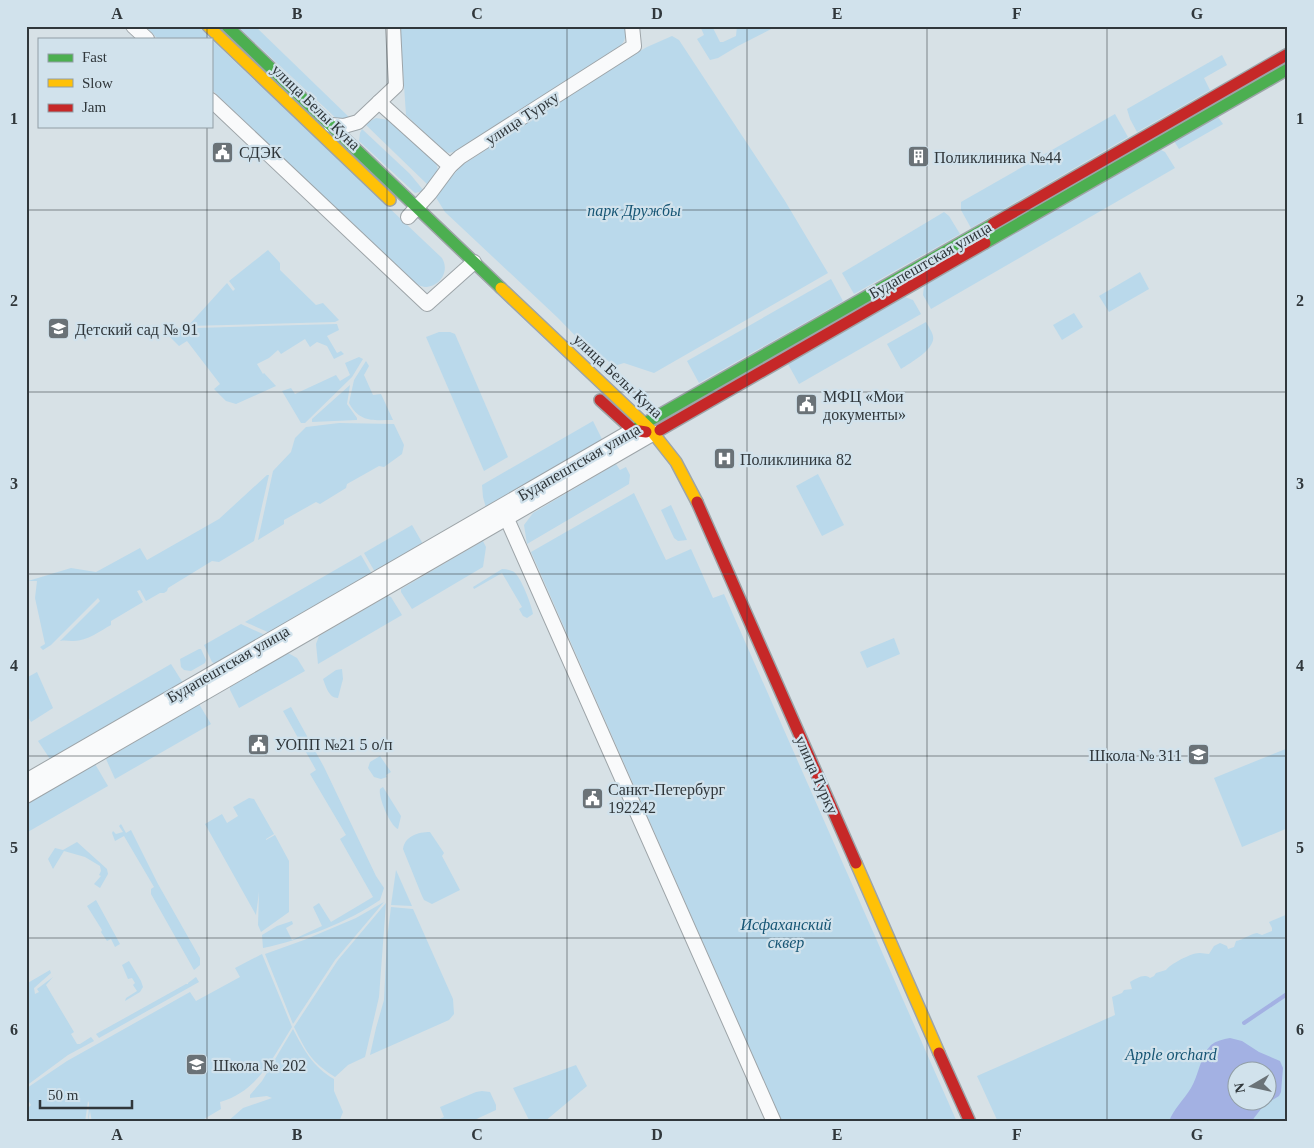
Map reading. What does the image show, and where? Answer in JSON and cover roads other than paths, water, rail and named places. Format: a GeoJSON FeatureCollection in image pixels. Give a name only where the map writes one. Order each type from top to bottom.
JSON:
{"type":"FeatureCollection","features":[{"type":"Feature","properties":{"kind":"street"},"geometry":{"type":"LineString","coordinates":[[133,26],[146,38]]}},
{"type":"Feature","properties":{"kind":"street","name":"улица Белы Куна"},"geometry":{"type":"LineString","coordinates":[[208,26],[467,268],[650,429]]}},
{"type":"Feature","properties":{"kind":"street","name":"улица Белы Куна"},"geometry":{"type":"LineString","coordinates":[[227,26],[331,125],[413,216]]}},
{"type":"Feature","properties":{"kind":"street"},"geometry":{"type":"LineString","coordinates":[[331,125],[344,126],[358,122],[396,86],[393,26]]}},
{"type":"Feature","properties":{"kind":"street","name":"улица Турку"},"geometry":{"type":"LineString","coordinates":[[413,216],[450,166],[460,158],[634,46],[632,26]]}},
{"type":"Feature","properties":{"kind":"street","name":"Будапештская улица"},"geometry":{"type":"LineString","coordinates":[[650,429],[1288,54]]}},
{"type":"Feature","properties":{"kind":"street","name":"Будапештская улица"},"geometry":{"type":"LineString","coordinates":[[26,781],[1288,69]]}},
{"type":"Feature","properties":{"kind":"street"},"geometry":{"type":"LineString","coordinates":[[212,101],[426,304],[467,268]]}},
{"type":"Feature","properties":{"kind":"street"},"geometry":{"type":"LineString","coordinates":[[379,102],[450,166]]}},
{"type":"Feature","properties":{"kind":"street","name":"улица Белы Куна"},"geometry":{"type":"LineString","coordinates":[[594,394],[633,430],[650,429]]}},
{"type":"Feature","properties":{"kind":"street","name":"улица Турку"},"geometry":{"type":"LineString","coordinates":[[650,429],[676,463],[691,489],[970,1122]]}},
{"type":"Feature","properties":{"kind":"street","name":"Будапештская улица"},"geometry":{"type":"LineString","coordinates":[[26,796],[504,512],[633,430]]}},
{"type":"Feature","properties":{"kind":"street"},"geometry":{"type":"LineString","coordinates":[[504,512],[774,1122]]}},
{"type":"Feature","properties":{"kind":"water"},"geometry":{"type":"Polygon","coordinates":[[[1230,1038],[1242,1041],[1259,1052],[1280,1061],[1283,1068],[1279,1096],[1276,1098],[1276,1060],[1226,1060],[1226,1110],[1260,1110],[1251,1122],[1169,1122],[1173,1113],[1191,1088],[1207,1049],[1220,1040],[1230,1038]]]}},
{"type":"Feature","properties":{"kind":"waterway"},"geometry":{"type":"LineString","coordinates":[[1244,1023],[1287,994]]}},
{"type":"Feature","properties":{"kind":"place","name":"СДЭК"},"geometry":{"type":"Point","coordinates":[223,152]}},
{"type":"Feature","properties":{"kind":"place","name":"Поликлиника №44"},"geometry":{"type":"Point","coordinates":[918,157]}},
{"type":"Feature","properties":{"kind":"place","name":"Детский сад № 91"},"geometry":{"type":"Point","coordinates":[59,329]}},
{"type":"Feature","properties":{"kind":"place","name":"МФЦ «Мои документы»"},"geometry":{"type":"Point","coordinates":[807,405]}},
{"type":"Feature","properties":{"kind":"place","name":"Поликлиника 82"},"geometry":{"type":"Point","coordinates":[724,459]}},
{"type":"Feature","properties":{"kind":"place","name":"УОПП №21 5 о/п"},"geometry":{"type":"Point","coordinates":[259,744]}},
{"type":"Feature","properties":{"kind":"place","name":"Школа № 311"},"geometry":{"type":"Point","coordinates":[1198,755]}},
{"type":"Feature","properties":{"kind":"place","name":"Санкт-Петербург 192242"},"geometry":{"type":"Point","coordinates":[592,798]}},
{"type":"Feature","properties":{"kind":"place","name":"Школа № 202"},"geometry":{"type":"Point","coordinates":[197,1065]}},
{"type":"Feature","properties":{"kind":"park label","name":"парк Дружбы"},"geometry":{"type":"Point","coordinates":[634,210]}},
{"type":"Feature","properties":{"kind":"park label","name":"Исфаханский сквер"},"geometry":{"type":"Point","coordinates":[786,933]}},
{"type":"Feature","properties":{"kind":"park label","name":"Apple orchard"},"geometry":{"type":"Point","coordinates":[1171,1054]}}]}
